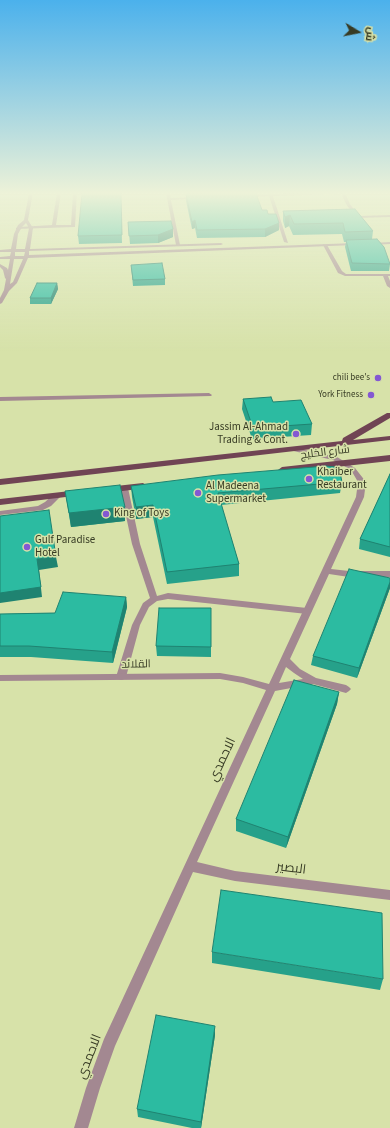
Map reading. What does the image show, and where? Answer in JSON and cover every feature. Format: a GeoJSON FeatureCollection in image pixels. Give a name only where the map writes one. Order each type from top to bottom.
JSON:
{"type":"FeatureCollection","features":[{"type":"Feature","properties":{"kind":"main road"},"geometry":{"type":"LineString","coordinates":[[338,444],[362,432],[390,415]]}},
{"type":"Feature","properties":{"kind":"main road","name":"شارع الخليج"},"geometry":{"type":"LineString","coordinates":[[0,482],[390,438]]}},
{"type":"Feature","properties":{"kind":"main road","name":"شارع الخليج"},"geometry":{"type":"LineString","coordinates":[[274,471],[390,458]]}},
{"type":"Feature","properties":{"kind":"main road"},"geometry":{"type":"LineString","coordinates":[[0,502],[156,485]]}},
{"type":"Feature","properties":{"kind":"street"},"geometry":{"type":"LineString","coordinates":[[7,281],[15,246]]}},
{"type":"Feature","properties":{"kind":"street"},"geometry":{"type":"LineString","coordinates":[[0,302],[7,290],[14,283],[26,257],[28,246]]}},
{"type":"Feature","properties":{"kind":"street"},"geometry":{"type":"LineString","coordinates":[[0,251],[159,246]]}},
{"type":"Feature","properties":{"kind":"street"},"geometry":{"type":"LineString","coordinates":[[0,258],[309,246]]}},
{"type":"Feature","properties":{"kind":"street"},"geometry":{"type":"LineString","coordinates":[[325,246],[340,272],[345,275],[387,275],[390,286]]}},
{"type":"Feature","properties":{"kind":"street"},"geometry":{"type":"LineString","coordinates":[[0,265],[5,269],[7,290]]}},
{"type":"Feature","properties":{"kind":"street"},"geometry":{"type":"LineString","coordinates":[[0,399],[209,395]]}},
{"type":"Feature","properties":{"kind":"street","name":"الاحمدي"},"geometry":{"type":"LineString","coordinates":[[81,1128],[93,1088],[109,1044],[271,688],[349,522],[361,490],[362,482],[353,469],[345,463],[327,456],[290,449]]}},
{"type":"Feature","properties":{"kind":"street"},"geometry":{"type":"LineString","coordinates":[[124,488],[136,544],[154,599]]}},
{"type":"Feature","properties":{"kind":"street"},"geometry":{"type":"LineString","coordinates":[[0,513],[40,508],[48,504],[58,495]]}},
{"type":"Feature","properties":{"kind":"street"},"geometry":{"type":"LineString","coordinates":[[326,571],[349,574],[390,574]]}},
{"type":"Feature","properties":{"kind":"street"},"geometry":{"type":"LineString","coordinates":[[120,677],[136,625],[146,604],[154,599],[168,596],[307,611]]}},
{"type":"Feature","properties":{"kind":"street"},"geometry":{"type":"LineString","coordinates":[[285,660],[296,671],[313,681],[346,689]]}},
{"type":"Feature","properties":{"kind":"street","name":"القلائد"},"geometry":{"type":"LineString","coordinates":[[0,678],[220,676],[243,680],[271,688]]}},
{"type":"Feature","properties":{"kind":"street"},"geometry":{"type":"LineString","coordinates":[[271,688],[313,681]]}},
{"type":"Feature","properties":{"kind":"street","name":"البصير"},"geometry":{"type":"LineString","coordinates":[[190,866],[235,876],[390,895]]}},
{"type":"Feature","properties":{"kind":"building"},"geometry":{"type":"Polygon","coordinates":[[[347,246],[383,246],[390,264],[352,263],[347,246]]]}},
{"type":"Feature","properties":{"kind":"building"},"geometry":{"type":"Polygon","coordinates":[[[162,263],[165,279],[133,280],[131,265],[162,263]]]}},
{"type":"Feature","properties":{"kind":"building"},"geometry":{"type":"Polygon","coordinates":[[[37,283],[57,283],[51,298],[30,298],[37,283]]]}},
{"type":"Feature","properties":{"kind":"building"},"geometry":{"type":"Polygon","coordinates":[[[271,397],[273,402],[301,400],[312,424],[253,428],[243,399],[271,397]]]}},
{"type":"Feature","properties":{"kind":"building"},"geometry":{"type":"Polygon","coordinates":[[[326,466],[336,467],[340,472],[342,482],[218,493],[239,564],[167,572],[153,505],[136,507],[131,486],[218,475],[326,466]]]}},
{"type":"Feature","properties":{"kind":"building"},"geometry":{"type":"Polygon","coordinates":[[[390,474],[390,547],[360,539],[390,474]]]}},
{"type":"Feature","properties":{"kind":"building"},"geometry":{"type":"Polygon","coordinates":[[[120,485],[125,507],[69,513],[65,491],[120,485]]]}},
{"type":"Feature","properties":{"kind":"building","name":"Gulf Paradise Hotel"},"geometry":{"type":"Polygon","coordinates":[[[49,510],[56,557],[37,559],[41,587],[0,593],[0,516],[49,510]]]}},
{"type":"Feature","properties":{"kind":"building"},"geometry":{"type":"Polygon","coordinates":[[[349,569],[390,578],[390,582],[359,668],[313,656],[349,569]]]}},
{"type":"Feature","properties":{"kind":"building"},"geometry":{"type":"Polygon","coordinates":[[[63,592],[126,597],[112,652],[29,646],[0,646],[0,614],[55,613],[63,592]]]}},
{"type":"Feature","properties":{"kind":"building"},"geometry":{"type":"Polygon","coordinates":[[[159,608],[211,608],[211,647],[156,646],[159,608]]]}},
{"type":"Feature","properties":{"kind":"building"},"geometry":{"type":"Polygon","coordinates":[[[294,680],[339,692],[288,837],[236,819],[294,680]]]}},
{"type":"Feature","properties":{"kind":"building"},"geometry":{"type":"Polygon","coordinates":[[[221,890],[382,913],[383,979],[212,952],[221,890]]]}},
{"type":"Feature","properties":{"kind":"building"},"geometry":{"type":"Polygon","coordinates":[[[156,1015],[215,1026],[201,1122],[137,1109],[156,1015]]]}},
{"type":"Feature","properties":{"kind":"place","name":"chili bee's"},"geometry":{"type":"Point","coordinates":[378,378]}},
{"type":"Feature","properties":{"kind":"place","name":"York Fitness"},"geometry":{"type":"Point","coordinates":[371,395]}},
{"type":"Feature","properties":{"kind":"place","name":"Jassim Al-Ahmad Trading & Cont."},"geometry":{"type":"Point","coordinates":[296,434]}},
{"type":"Feature","properties":{"kind":"place","name":"Khaiber Restaurant"},"geometry":{"type":"Point","coordinates":[309,479]}},
{"type":"Feature","properties":{"kind":"place","name":"Al Madeena Supermarket"},"geometry":{"type":"Point","coordinates":[198,493]}},
{"type":"Feature","properties":{"kind":"place","name":"King of Toys"},"geometry":{"type":"Point","coordinates":[106,514]}},
{"type":"Feature","properties":{"kind":"place","name":"Gulf Paradise Hotel"},"geometry":{"type":"Point","coordinates":[27,547]}}]}
